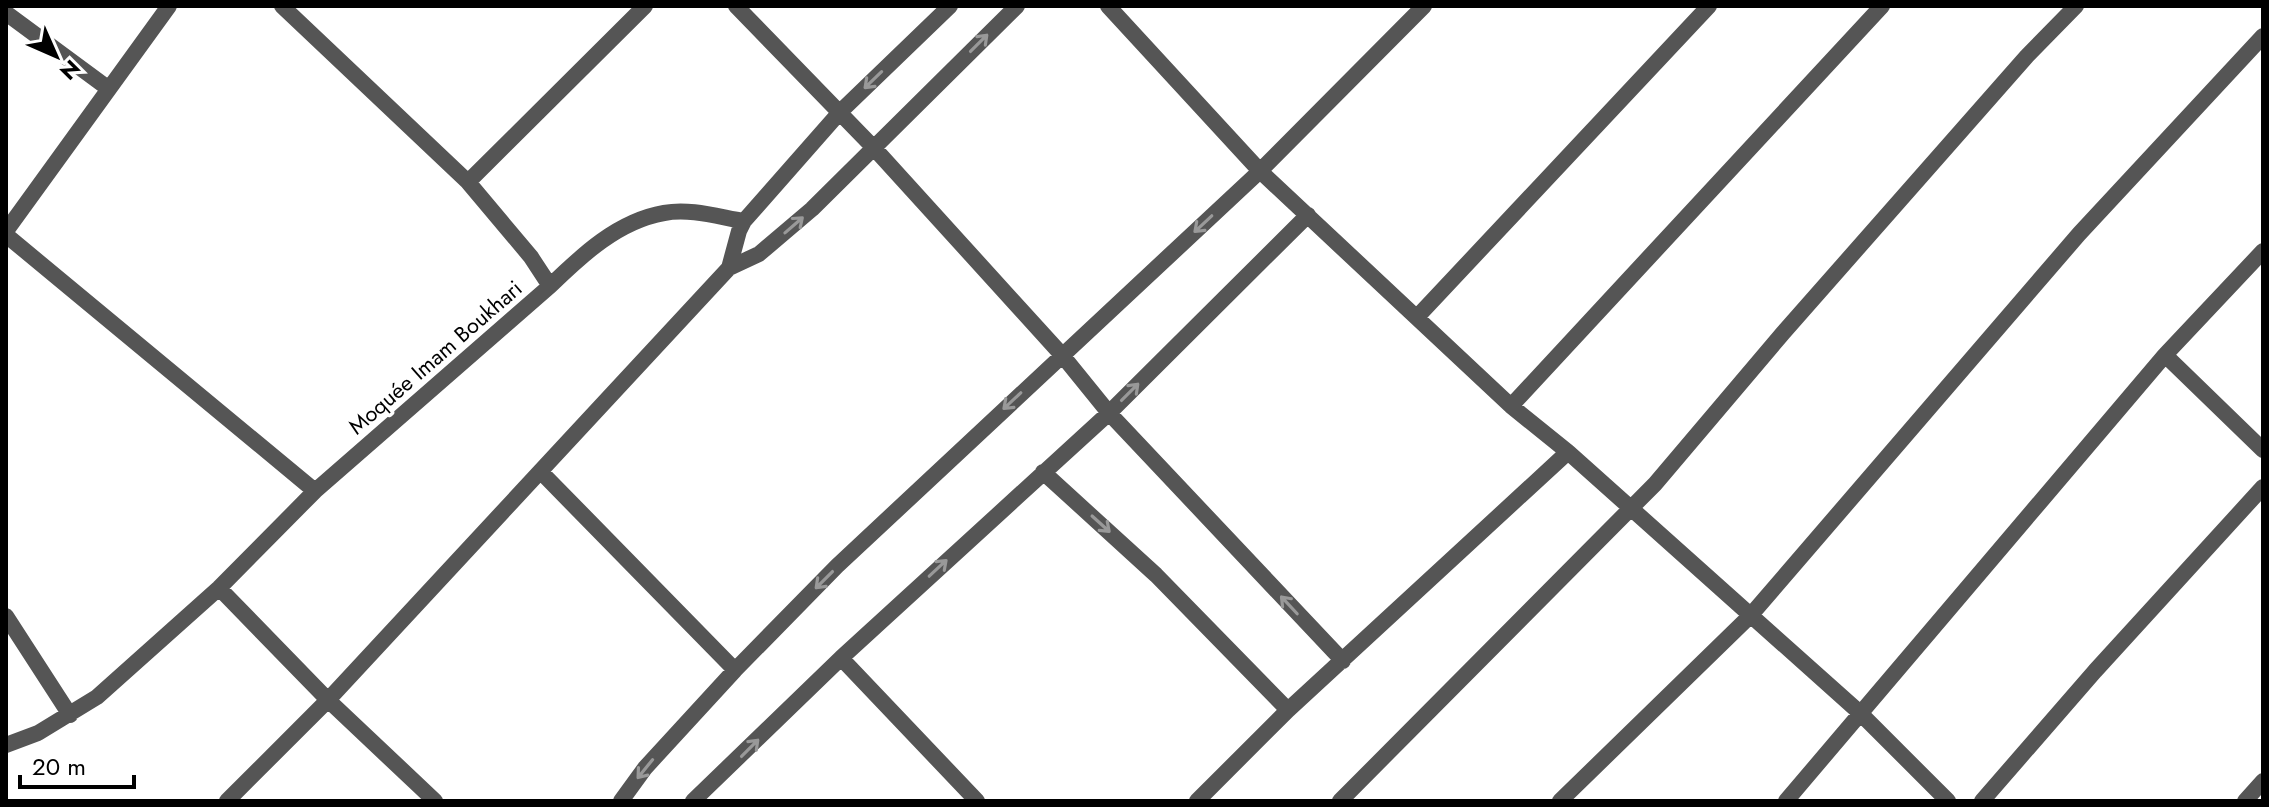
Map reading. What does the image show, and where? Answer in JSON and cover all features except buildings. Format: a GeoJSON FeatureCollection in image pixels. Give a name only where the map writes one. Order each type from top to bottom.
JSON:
{"type":"FeatureCollection","features":[{"type":"Feature","properties":{"kind":"street"},"geometry":{"type":"LineString","coordinates":[[169,6],[6,233],[315,491]]}},
{"type":"Feature","properties":{"kind":"street","name":"Moquée Imam Boukhari"},"geometry":{"type":"LineString","coordinates":[[6,745],[38,733],[97,697],[219,588],[315,491],[550,286],[531,257],[468,182],[282,6]]}},
{"type":"Feature","properties":{"kind":"street"},"geometry":{"type":"LineString","coordinates":[[468,182],[645,6]]}},
{"type":"Feature","properties":{"kind":"street"},"geometry":{"type":"LineString","coordinates":[[736,6],[874,148],[1062,355],[1109,413],[1343,661]]}},
{"type":"Feature","properties":{"kind":"street"},"geometry":{"type":"LineString","coordinates":[[729,268],[744,221],[840,112],[950,6]]}},
{"type":"Feature","properties":{"kind":"street"},"geometry":{"type":"LineString","coordinates":[[227,801],[328,700],[542,473],[729,268],[759,254],[812,209],[1017,6]]}},
{"type":"Feature","properties":{"kind":"street"},"geometry":{"type":"LineString","coordinates":[[1108,6],[1260,171],[1511,406],[1568,452],[1859,712],[1948,801]]}},
{"type":"Feature","properties":{"kind":"street"},"geometry":{"type":"LineString","coordinates":[[621,801],[645,768],[735,670],[837,566],[1260,171],[1424,6]]}},
{"type":"Feature","properties":{"kind":"street"},"geometry":{"type":"LineString","coordinates":[[1418,316],[1709,6]]}},
{"type":"Feature","properties":{"kind":"street"},"geometry":{"type":"LineString","coordinates":[[1511,406],[1882,6]]}},
{"type":"Feature","properties":{"kind":"street"},"geometry":{"type":"LineString","coordinates":[[1340,801],[1655,484],[2016,68],[2076,6]]}},
{"type":"Feature","properties":{"kind":"street"},"geometry":{"type":"LineString","coordinates":[[6,13],[109,89]]}},
{"type":"Feature","properties":{"kind":"street"},"geometry":{"type":"LineString","coordinates":[[1560,801],[1750,616],[2079,234],[2263,36]]}},
{"type":"Feature","properties":{"kind":"street"},"geometry":{"type":"LineString","coordinates":[[550,286],[574,263],[626,224],[666,212],[696,213],[744,221]]}},
{"type":"Feature","properties":{"kind":"street"},"geometry":{"type":"LineString","coordinates":[[693,801],[841,658],[1109,413],[1308,215]]}},
{"type":"Feature","properties":{"kind":"street"},"geometry":{"type":"LineString","coordinates":[[1786,801],[2165,355],[2263,251]]}},
{"type":"Feature","properties":{"kind":"street"},"geometry":{"type":"LineString","coordinates":[[2165,355],[2263,450]]}},
{"type":"Feature","properties":{"kind":"street"},"geometry":{"type":"LineString","coordinates":[[1197,801],[1288,710],[1568,452]]}},
{"type":"Feature","properties":{"kind":"street"},"geometry":{"type":"LineString","coordinates":[[1043,472],[1156,575],[1288,710]]}},
{"type":"Feature","properties":{"kind":"street"},"geometry":{"type":"LineString","coordinates":[[542,473],[735,670]]}},
{"type":"Feature","properties":{"kind":"street"},"geometry":{"type":"LineString","coordinates":[[1982,801],[2095,671],[2263,487]]}},
{"type":"Feature","properties":{"kind":"street"},"geometry":{"type":"LineString","coordinates":[[219,588],[328,700],[435,801]]}},
{"type":"Feature","properties":{"kind":"street"},"geometry":{"type":"LineString","coordinates":[[6,616],[70,715]]}},
{"type":"Feature","properties":{"kind":"street"},"geometry":{"type":"LineString","coordinates":[[841,658],[977,801]]}},
{"type":"Feature","properties":{"kind":"street"},"geometry":{"type":"LineString","coordinates":[[2245,801],[2263,781]]}}]}
